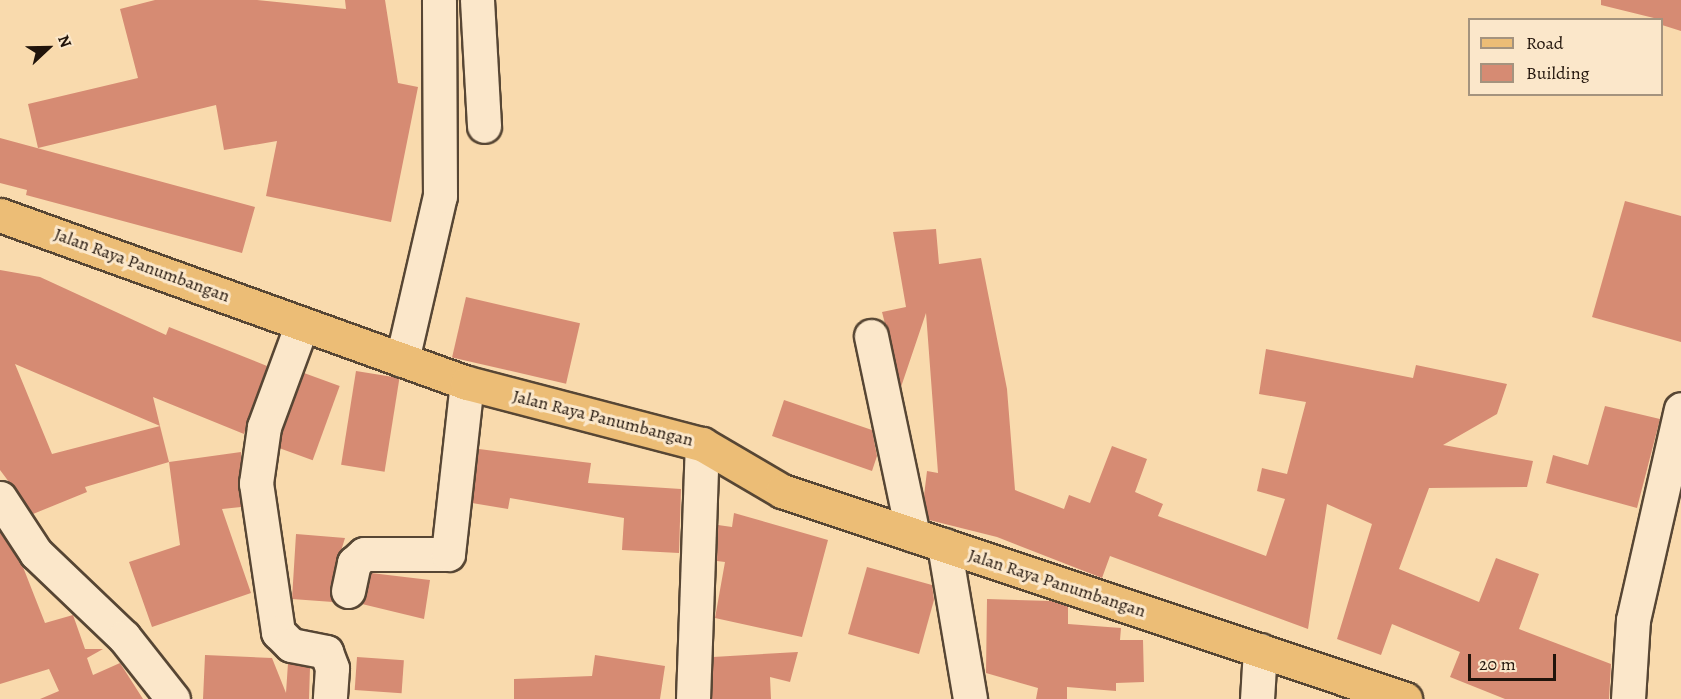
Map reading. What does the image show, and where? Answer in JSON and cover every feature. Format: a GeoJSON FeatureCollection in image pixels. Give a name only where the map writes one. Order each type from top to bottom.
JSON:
{"type":"FeatureCollection","features":[{"type":"Feature","properties":{"kind":"main road","name":"Jalan Raya Panumbangan"},"geometry":{"type":"LineString","coordinates":[[0,214],[467,383],[702,444],[782,491],[1405,699]]}},
{"type":"Feature","properties":{"kind":"street"},"geometry":{"type":"LineString","coordinates":[[402,360],[440,196],[439,0]]}},
{"type":"Feature","properties":{"kind":"street"},"geometry":{"type":"LineString","coordinates":[[477,0],[484,126]]}},
{"type":"Feature","properties":{"kind":"street"},"geometry":{"type":"LineString","coordinates":[[302,324],[264,427],[256,483],[278,632],[291,645],[326,652],[332,668],[330,699]]}},
{"type":"Feature","properties":{"kind":"street"},"geometry":{"type":"LineString","coordinates":[[871,336],[913,535]]}},
{"type":"Feature","properties":{"kind":"street"},"geometry":{"type":"LineString","coordinates":[[348,591],[354,563],[364,554],[448,554],[467,383]]}},
{"type":"Feature","properties":{"kind":"street"},"geometry":{"type":"LineString","coordinates":[[1628,699],[1633,620],[1681,409]]}},
{"type":"Feature","properties":{"kind":"street"},"geometry":{"type":"LineString","coordinates":[[693,699],[702,444]]}},
{"type":"Feature","properties":{"kind":"street"},"geometry":{"type":"LineString","coordinates":[[0,498],[36,554],[124,637],[172,699]]}},
{"type":"Feature","properties":{"kind":"street"},"geometry":{"type":"LineString","coordinates":[[944,545],[970,699]]}},
{"type":"Feature","properties":{"kind":"street"},"geometry":{"type":"LineString","coordinates":[[1257,699],[1260,650]]}},
{"type":"Feature","properties":{"kind":"building"},"geometry":{"type":"Polygon","coordinates":[[[155,0],[257,0],[346,9],[345,0],[385,0],[398,83],[418,87],[391,222],[266,196],[277,141],[224,150],[216,105],[38,148],[28,104],[138,78],[120,9],[155,0]]]}},
{"type":"Feature","properties":{"kind":"building"},"geometry":{"type":"Polygon","coordinates":[[[1601,0],[1681,0],[1681,31],[1663,25],[1663,18],[1654,18],[1601,5],[1601,0]]]}},
{"type":"Feature","properties":{"kind":"building"},"geometry":{"type":"Polygon","coordinates":[[[0,138],[255,207],[242,253],[26,195],[27,190],[0,183],[0,138]]]}},
{"type":"Feature","properties":{"kind":"building"},"geometry":{"type":"Polygon","coordinates":[[[1625,201],[1681,216],[1681,342],[1592,317],[1625,201]]]}},
{"type":"Feature","properties":{"kind":"building"},"geometry":{"type":"Polygon","coordinates":[[[936,229],[939,264],[981,258],[1007,389],[1015,490],[1064,509],[1069,495],[1090,503],[1112,446],[1147,459],[1135,492],[1163,504],[1158,516],[1266,556],[1285,499],[1257,491],[1262,468],[1287,474],[1306,402],[1259,394],[1266,349],[1413,378],[1416,365],[1507,384],[1497,414],[1443,445],[1533,461],[1527,487],[1429,488],[1399,569],[1479,602],[1496,558],[1539,574],[1519,629],[1611,664],[1609,699],[1505,699],[1450,677],[1460,652],[1392,624],[1381,655],[1337,639],[1372,524],[1327,504],[1308,629],[1110,556],[1102,578],[997,537],[929,520],[924,496],[927,471],[938,473],[926,313],[901,387],[882,312],[906,307],[893,232],[936,229]]]}},
{"type":"Feature","properties":{"kind":"building"},"geometry":{"type":"Polygon","coordinates":[[[0,270],[40,277],[166,335],[169,327],[267,366],[244,434],[153,397],[169,462],[85,487],[87,492],[33,514],[0,470],[0,270]],[[15,364],[52,454],[160,426],[15,364]]]}},
{"type":"Feature","properties":{"kind":"building"},"geometry":{"type":"Polygon","coordinates":[[[466,297],[580,323],[566,384],[452,357],[466,297]]]}},
{"type":"Feature","properties":{"kind":"building"},"geometry":{"type":"Polygon","coordinates":[[[356,371],[399,378],[385,472],[341,465],[356,371]]]}},
{"type":"Feature","properties":{"kind":"building"},"geometry":{"type":"Polygon","coordinates":[[[304,373],[340,386],[313,460],[277,447],[304,373]]]}},
{"type":"Feature","properties":{"kind":"building"},"geometry":{"type":"Polygon","coordinates":[[[784,400],[872,430],[877,456],[872,471],[772,436],[784,400]]]}},
{"type":"Feature","properties":{"kind":"building"},"geometry":{"type":"Polygon","coordinates":[[[1605,406],[1660,419],[1637,508],[1546,483],[1553,455],[1588,465],[1605,406]]]}},
{"type":"Feature","properties":{"kind":"building"},"geometry":{"type":"Polygon","coordinates":[[[479,449],[591,463],[588,483],[681,489],[679,553],[622,550],[624,518],[510,498],[508,509],[472,503],[479,449]]]}},
{"type":"Feature","properties":{"kind":"building"},"geometry":{"type":"Polygon","coordinates":[[[241,452],[241,507],[222,509],[251,593],[152,627],[129,562],[180,545],[169,462],[241,452]]]}},
{"type":"Feature","properties":{"kind":"building"},"geometry":{"type":"Polygon","coordinates":[[[734,513],[828,540],[802,637],[715,618],[725,562],[717,561],[718,525],[732,527],[734,513]]]}},
{"type":"Feature","properties":{"kind":"building"},"geometry":{"type":"Polygon","coordinates":[[[0,532],[23,567],[45,623],[73,615],[85,649],[103,649],[87,658],[93,675],[120,663],[143,699],[40,699],[59,691],[49,669],[0,684],[0,532]]]}},
{"type":"Feature","properties":{"kind":"building"},"geometry":{"type":"Polygon","coordinates":[[[296,534],[345,538],[330,587],[333,602],[292,599],[296,534]]]}},
{"type":"Feature","properties":{"kind":"building"},"geometry":{"type":"Polygon","coordinates":[[[867,567],[932,585],[934,600],[919,654],[848,634],[867,567]]]}},
{"type":"Feature","properties":{"kind":"building"},"geometry":{"type":"Polygon","coordinates":[[[371,573],[430,580],[424,619],[362,604],[371,573]]]}},
{"type":"Feature","properties":{"kind":"building"},"geometry":{"type":"Polygon","coordinates":[[[987,599],[1051,601],[1068,606],[1068,624],[1121,628],[1120,640],[1143,640],[1144,682],[1116,683],[1116,691],[1067,687],[1067,699],[1036,699],[1038,688],[986,673],[987,599]]]}},
{"type":"Feature","properties":{"kind":"building"},"geometry":{"type":"Polygon","coordinates":[[[798,652],[790,682],[770,677],[771,699],[712,699],[713,657],[798,652]]]}},
{"type":"Feature","properties":{"kind":"building"},"geometry":{"type":"Polygon","coordinates":[[[205,655],[272,658],[286,693],[288,663],[310,668],[309,699],[203,699],[205,655]]]}},
{"type":"Feature","properties":{"kind":"building"},"geometry":{"type":"Polygon","coordinates":[[[595,655],[665,666],[660,699],[514,699],[514,679],[592,676],[595,655]]]}},
{"type":"Feature","properties":{"kind":"building"},"geometry":{"type":"Polygon","coordinates":[[[357,657],[404,660],[402,693],[355,690],[357,657]]]}}]}
